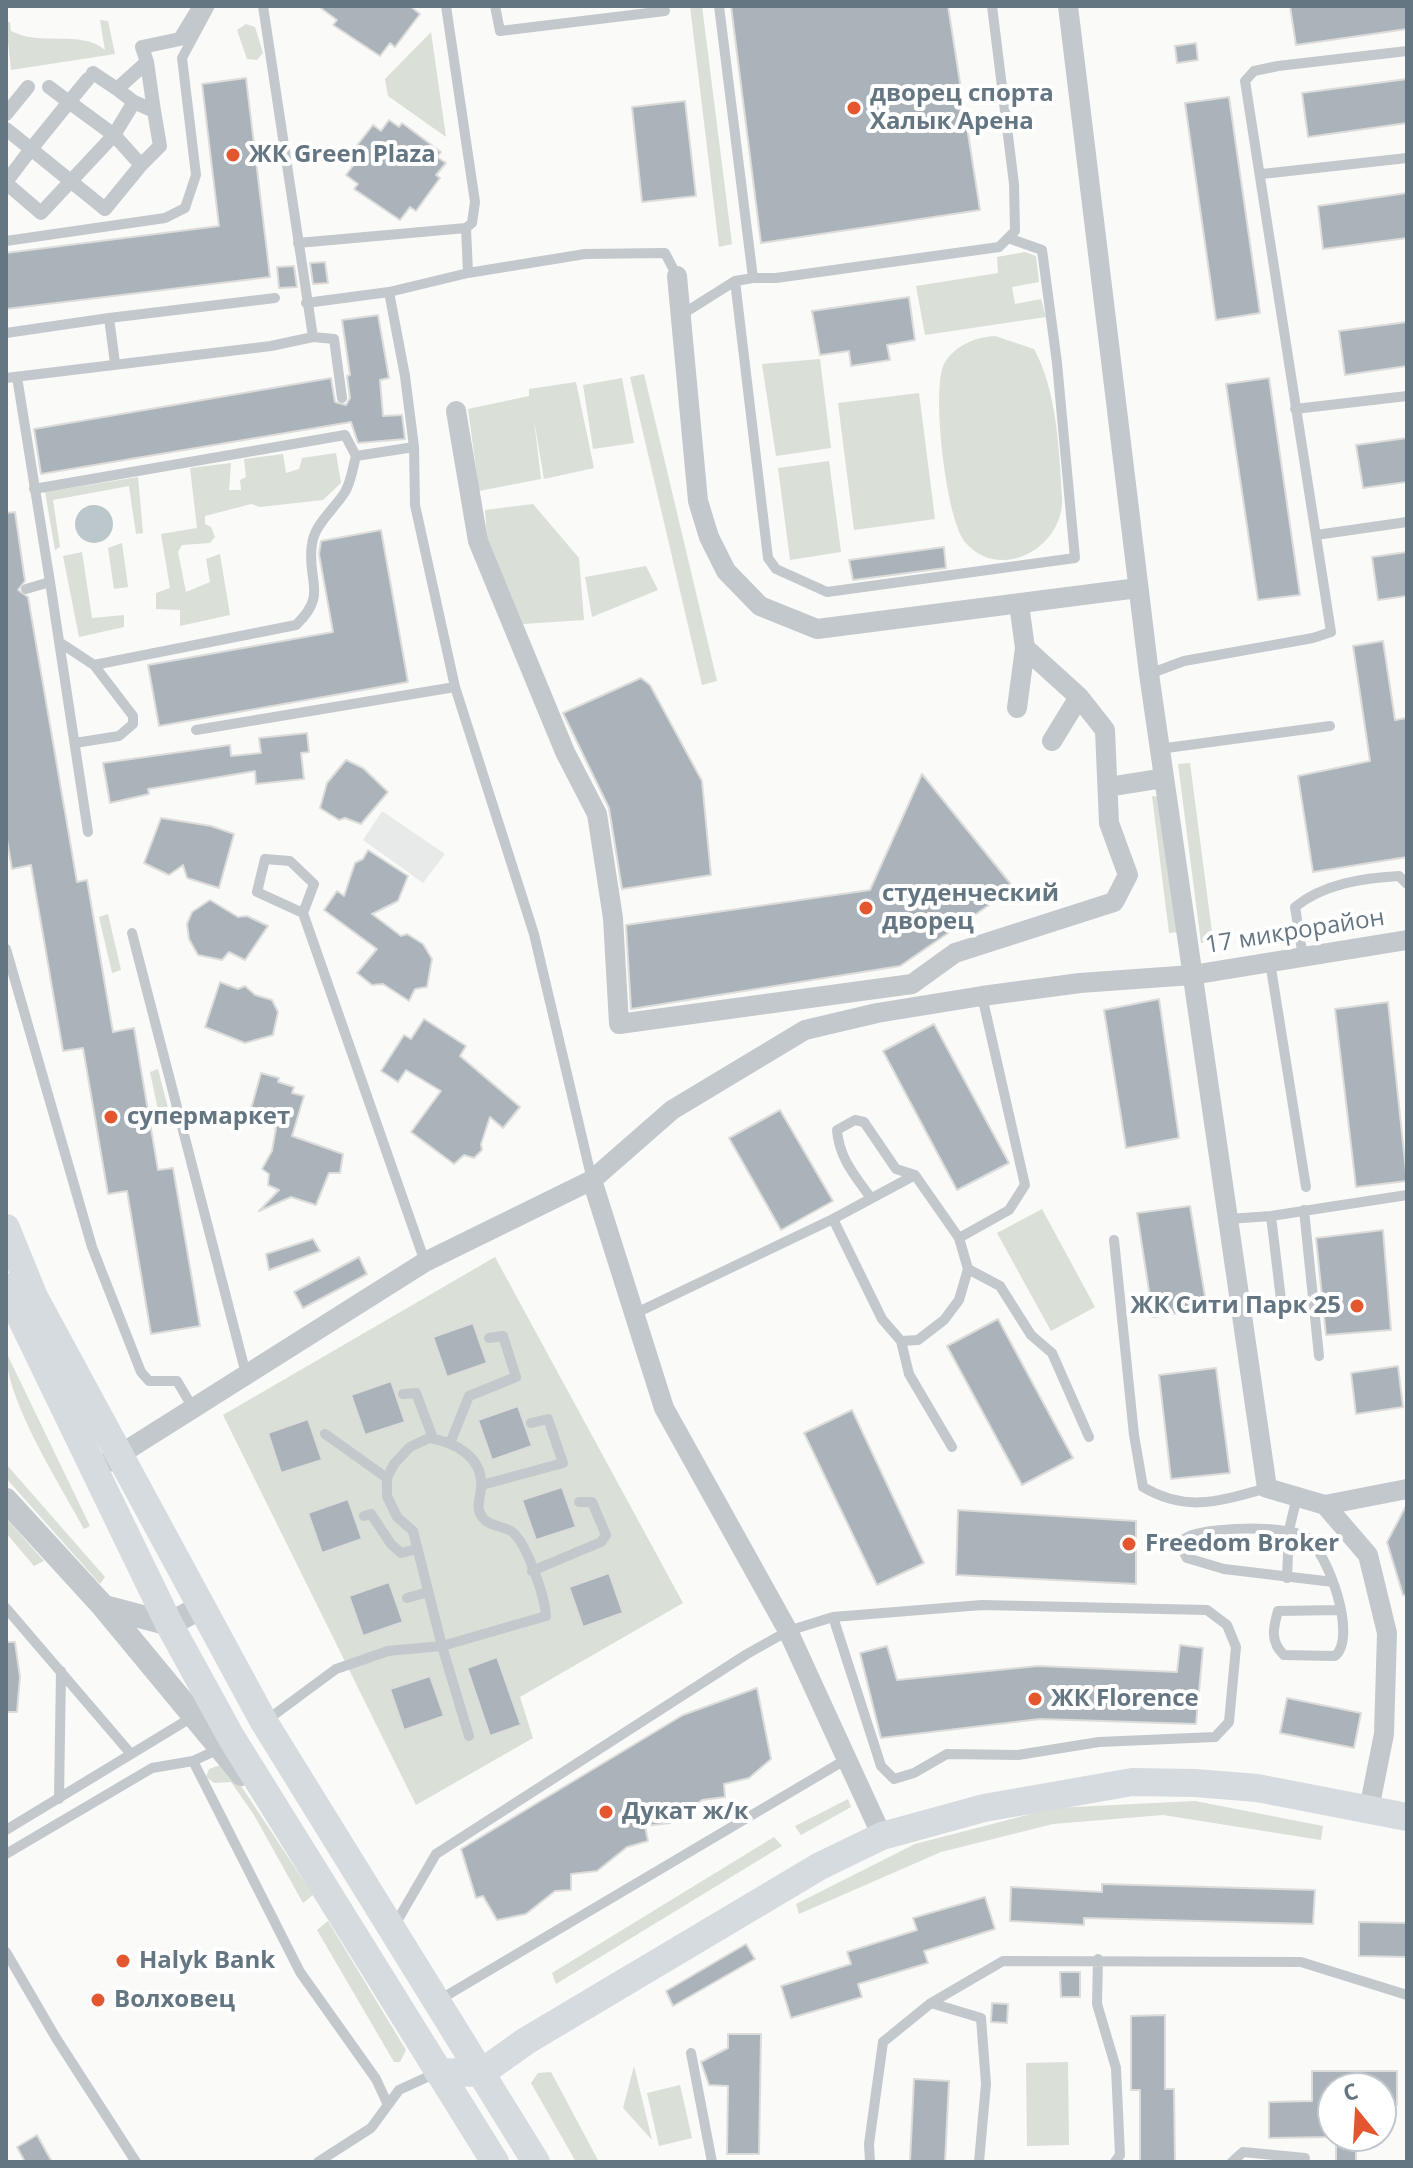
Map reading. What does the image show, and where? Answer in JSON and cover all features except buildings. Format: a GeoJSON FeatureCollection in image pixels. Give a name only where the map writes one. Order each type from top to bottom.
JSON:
{"type":"FeatureCollection","features":[{"type":"Feature","properties":{"kind":"main road"},"geometry":{"type":"LineString","coordinates":[[6,1228],[34,1297],[264,1722],[536,2162]]}},
{"type":"Feature","properties":{"kind":"main road"},"geometry":{"type":"LineString","coordinates":[[6,1287],[169,1624],[231,1737],[495,2162]]}},
{"type":"Feature","properties":{"kind":"main road"},"geometry":{"type":"LineString","coordinates":[[438,2072],[481,2073],[526,2041],[820,1866],[882,1836],[984,1808],[1132,1782],[1257,1788],[1407,1817]]}},
{"type":"Feature","properties":{"kind":"street"},"geometry":{"type":"LineString","coordinates":[[6,129],[105,209],[160,146],[142,47],[180,39],[200,6]]}},
{"type":"Feature","properties":{"kind":"street"},"geometry":{"type":"LineString","coordinates":[[1068,6],[1159,749],[1267,1488],[1325,1505],[1407,1489]]}},
{"type":"Feature","properties":{"kind":"street"},"geometry":{"type":"LineString","coordinates":[[117,89],[147,62]]}},
{"type":"Feature","properties":{"kind":"street"},"geometry":{"type":"LineString","coordinates":[[134,102],[114,135],[41,213],[6,182],[91,76],[154,111]]}},
{"type":"Feature","properties":{"kind":"street"},"geometry":{"type":"LineString","coordinates":[[6,114],[28,87]]}},
{"type":"Feature","properties":{"kind":"street"},"geometry":{"type":"LineString","coordinates":[[49,87],[114,135],[141,165]]}},
{"type":"Feature","properties":{"kind":"street"},"geometry":{"type":"LineString","coordinates":[[677,276],[698,501],[709,537],[726,571],[760,606],[817,629],[1138,588]]}},
{"type":"Feature","properties":{"kind":"street"},"geometry":{"type":"LineString","coordinates":[[456,411],[478,541],[565,752],[597,814],[613,918],[619,1024],[912,984],[955,953],[1114,902],[1128,875],[1109,823],[1105,730],[1079,697],[1025,648]]}},
{"type":"Feature","properties":{"kind":"street"},"geometry":{"type":"LineString","coordinates":[[1017,708],[1025,648],[1019,604]]}},
{"type":"Feature","properties":{"kind":"street"},"geometry":{"type":"LineString","coordinates":[[1052,741],[1079,697]]}},
{"type":"Feature","properties":{"kind":"street"},"geometry":{"type":"LineString","coordinates":[[1108,787],[1164,778]]}},
{"type":"Feature","properties":{"kind":"street","name":"17 микрорайон"},"geometry":{"type":"LineString","coordinates":[[94,1469],[120,1456],[425,1262],[592,1180],[672,1110],[805,1030],[877,1013],[982,996],[1080,983],[1192,975],[1407,940]]}},
{"type":"Feature","properties":{"kind":"street"},"geometry":{"type":"LineString","coordinates":[[592,1180],[664,1408],[788,1631],[882,1836]]}},
{"type":"Feature","properties":{"kind":"street"},"geometry":{"type":"LineString","coordinates":[[6,1500],[103,1606],[291,1833]]}},
{"type":"Feature","properties":{"kind":"street"},"geometry":{"type":"LineString","coordinates":[[1325,1505],[1368,1555],[1387,1633],[1384,1734],[1369,1809]]}},
{"type":"Feature","properties":{"kind":"street"},"geometry":{"type":"LineString","coordinates":[[103,1606],[169,1624],[200,1608]]}},
{"type":"Feature","properties":{"kind":"lane"},"geometry":{"type":"LineString","coordinates":[[6,241],[165,218],[185,208],[196,175],[182,58],[210,6]]}},
{"type":"Feature","properties":{"kind":"lane"},"geometry":{"type":"LineString","coordinates":[[263,6],[313,337]]}},
{"type":"Feature","properties":{"kind":"lane"},"geometry":{"type":"LineString","coordinates":[[298,243],[466,228],[472,223],[475,202],[446,6]]}},
{"type":"Feature","properties":{"kind":"lane"},"geometry":{"type":"LineString","coordinates":[[495,6],[500,31],[665,11],[664,6]]}},
{"type":"Feature","properties":{"kind":"lane"},"geometry":{"type":"LineString","coordinates":[[719,6],[753,278]]}},
{"type":"Feature","properties":{"kind":"lane"},"geometry":{"type":"LineString","coordinates":[[681,315],[735,281],[999,247],[1015,231],[1014,184],[992,6]]}},
{"type":"Feature","properties":{"kind":"lane"},"geometry":{"type":"LineString","coordinates":[[1149,674],[1184,661],[1313,638],[1331,632],[1262,174],[1245,81],[1254,71],[1407,51]]}},
{"type":"Feature","properties":{"kind":"lane"},"geometry":{"type":"LineString","coordinates":[[1262,174],[1407,158]]}},
{"type":"Feature","properties":{"kind":"lane"},"geometry":{"type":"LineString","coordinates":[[466,228],[468,273]]}},
{"type":"Feature","properties":{"kind":"lane"},"geometry":{"type":"LineString","coordinates":[[735,281],[768,558],[776,569],[827,592],[1075,558],[1057,363],[1042,250],[1008,238]]}},
{"type":"Feature","properties":{"kind":"lane"},"geometry":{"type":"LineString","coordinates":[[306,303],[389,292],[468,273],[585,254],[665,253],[677,276]]}},
{"type":"Feature","properties":{"kind":"lane"},"geometry":{"type":"LineString","coordinates":[[389,292],[414,447],[415,505],[455,687],[534,934],[592,1180]]}},
{"type":"Feature","properties":{"kind":"lane"},"geometry":{"type":"LineString","coordinates":[[6,333],[275,298]]}},
{"type":"Feature","properties":{"kind":"lane"},"geometry":{"type":"LineString","coordinates":[[109,318],[115,363]]}},
{"type":"Feature","properties":{"kind":"lane"},"geometry":{"type":"LineString","coordinates":[[88,832],[50,582],[12,377],[271,346],[313,337],[334,339],[342,398]]}},
{"type":"Feature","properties":{"kind":"lane"},"geometry":{"type":"LineString","coordinates":[[1295,409],[1407,396]]}},
{"type":"Feature","properties":{"kind":"lane"},"geometry":{"type":"LineString","coordinates":[[34,489],[345,435],[356,456],[347,489],[315,534],[311,546],[316,594],[310,612],[296,625],[94,665]]}},
{"type":"Feature","properties":{"kind":"lane"},"geometry":{"type":"LineString","coordinates":[[356,456],[414,447]]}},
{"type":"Feature","properties":{"kind":"lane"},"geometry":{"type":"LineString","coordinates":[[1316,535],[1407,522]]}},
{"type":"Feature","properties":{"kind":"lane"},"geometry":{"type":"LineString","coordinates":[[26,589],[50,582]]}},
{"type":"Feature","properties":{"kind":"lane"},"geometry":{"type":"LineString","coordinates":[[59,642],[94,665],[124,701],[133,724],[119,736],[75,743]]}},
{"type":"Feature","properties":{"kind":"lane"},"geometry":{"type":"LineString","coordinates":[[196,730],[455,687]]}},
{"type":"Feature","properties":{"kind":"lane"},"geometry":{"type":"LineString","coordinates":[[1159,749],[1330,726]]}},
{"type":"Feature","properties":{"kind":"lane"},"geometry":{"type":"LineString","coordinates":[[303,913],[257,892],[265,859],[290,861],[314,884],[303,913],[425,1262]]}},
{"type":"Feature","properties":{"kind":"lane"},"geometry":{"type":"LineString","coordinates":[[1303,957],[1295,907],[1311,893],[1379,877],[1399,876],[1407,884]]}},
{"type":"Feature","properties":{"kind":"lane"},"geometry":{"type":"LineString","coordinates":[[132,933],[246,1374]]}},
{"type":"Feature","properties":{"kind":"lane"},"geometry":{"type":"LineString","coordinates":[[6,949],[92,1247],[141,1372],[149,1381],[177,1381],[193,1408]]}},
{"type":"Feature","properties":{"kind":"lane"},"geometry":{"type":"LineString","coordinates":[[1270,962],[1306,1187]]}},
{"type":"Feature","properties":{"kind":"lane"},"geometry":{"type":"LineString","coordinates":[[959,1238],[1009,1210],[1025,1185],[982,996]]}},
{"type":"Feature","properties":{"kind":"lane"},"geometry":{"type":"LineString","coordinates":[[871,1198],[847,1165],[839,1147],[837,1130],[855,1120],[864,1122],[896,1169],[915,1175],[959,1238],[968,1269],[959,1300],[944,1320],[918,1340],[901,1341]]}},
{"type":"Feature","properties":{"kind":"lane"},"geometry":{"type":"LineString","coordinates":[[634,1314],[833,1219],[915,1175]]}},
{"type":"Feature","properties":{"kind":"lane"},"geometry":{"type":"LineString","coordinates":[[1228,1219],[1271,1216],[1407,1195]]}},
{"type":"Feature","properties":{"kind":"lane"},"geometry":{"type":"LineString","coordinates":[[1304,1210],[1319,1356]]}},
{"type":"Feature","properties":{"kind":"lane"},"geometry":{"type":"LineString","coordinates":[[1271,1216],[1282,1308]]}},
{"type":"Feature","properties":{"kind":"lane"},"geometry":{"type":"LineString","coordinates":[[833,1219],[882,1319],[901,1341],[909,1374],[952,1447]]}},
{"type":"Feature","properties":{"kind":"lane"},"geometry":{"type":"LineString","coordinates":[[1114,1240],[1134,1435],[1143,1487],[1166,1501],[1212,1503],[1267,1488]]}},
{"type":"Feature","properties":{"kind":"lane"},"geometry":{"type":"LineString","coordinates":[[968,1269],[1000,1286],[1031,1335],[1052,1353],[1089,1437]]}},
{"type":"Feature","properties":{"kind":"lane"},"geometry":{"type":"LineString","coordinates":[[451,1441],[469,1396],[516,1377],[503,1336],[489,1338]]}},
{"type":"Feature","properties":{"kind":"lane"},"geometry":{"type":"LineString","coordinates":[[403,1394],[416,1393],[433,1438]]}},
{"type":"Feature","properties":{"kind":"lane"},"geometry":{"type":"LineString","coordinates":[[482,1485],[563,1463],[548,1419],[531,1423]]}},
{"type":"Feature","properties":{"kind":"lane"},"geometry":{"type":"LineString","coordinates":[[325,1434],[387,1478]]}},
{"type":"Feature","properties":{"kind":"lane"},"geometry":{"type":"LineString","coordinates":[[264,1722],[336,1669],[388,1651],[442,1646],[546,1616],[545,1597],[525,1550],[513,1532],[484,1521],[478,1510],[482,1485],[469,1454],[451,1441],[433,1438],[410,1447],[387,1478],[387,1496],[397,1517],[413,1531],[442,1646],[469,1736]]}},
{"type":"Feature","properties":{"kind":"lane"},"geometry":{"type":"LineString","coordinates":[[1287,1578],[1289,1530],[1297,1497]]}},
{"type":"Feature","properties":{"kind":"lane"},"geometry":{"type":"LineString","coordinates":[[532,1571],[601,1542],[606,1535],[592,1502],[579,1502]]}},
{"type":"Feature","properties":{"kind":"lane"},"geometry":{"type":"LineString","coordinates":[[364,1516],[371,1514],[391,1544],[401,1553],[417,1549]]}},
{"type":"Feature","properties":{"kind":"lane"},"geometry":{"type":"LineString","coordinates":[[1333,1582],[1224,1569],[1187,1558],[1181,1547],[1184,1539],[1203,1532],[1289,1530],[1308,1538],[1320,1553],[1333,1582],[1341,1610],[1345,1639],[1341,1651],[1335,1656],[1284,1655],[1275,1647],[1273,1637],[1278,1611],[1341,1610]]}},
{"type":"Feature","properties":{"kind":"lane"},"geometry":{"type":"LineString","coordinates":[[407,1598],[428,1592]]}},
{"type":"Feature","properties":{"kind":"lane"},"geometry":{"type":"LineString","coordinates":[[392,1930],[436,1854],[674,1699],[788,1631],[833,1617],[982,1605],[1207,1610],[1227,1625],[1236,1647],[1229,1722],[1215,1737],[1099,1742],[1018,1755],[947,1754],[914,1773],[894,1779],[881,1766],[833,1617]]}},
{"type":"Feature","properties":{"kind":"lane"},"geometry":{"type":"LineString","coordinates":[[6,1608],[131,1754]]}},
{"type":"Feature","properties":{"kind":"lane"},"geometry":{"type":"LineString","coordinates":[[59,1799],[61,1671]]}},
{"type":"Feature","properties":{"kind":"lane"},"geometry":{"type":"LineString","coordinates":[[6,1830],[194,1716]]}},
{"type":"Feature","properties":{"kind":"lane"},"geometry":{"type":"LineString","coordinates":[[6,1854],[152,1768],[193,1761],[221,1748]]}},
{"type":"Feature","properties":{"kind":"lane"},"geometry":{"type":"LineString","coordinates":[[437,2001],[845,1760]]}},
{"type":"Feature","properties":{"kind":"lane"},"geometry":{"type":"LineString","coordinates":[[193,1761],[300,1972],[376,2079],[388,2105]]}},
{"type":"Feature","properties":{"kind":"lane"},"geometry":{"type":"LineString","coordinates":[[6,1952],[56,2038],[136,2162]]}},
{"type":"Feature","properties":{"kind":"lane"},"geometry":{"type":"LineString","coordinates":[[1098,1959],[1097,2004],[1116,2068],[1120,2155],[1115,2162]]}},
{"type":"Feature","properties":{"kind":"lane"},"geometry":{"type":"LineString","coordinates":[[870,2162],[869,2144],[883,2042],[931,2003],[1003,1961],[1301,1962],[1407,1995]]}},
{"type":"Feature","properties":{"kind":"lane"},"geometry":{"type":"LineString","coordinates":[[931,2003],[981,2018],[986,2084],[979,2162]]}},
{"type":"Feature","properties":{"kind":"lane"},"geometry":{"type":"LineString","coordinates":[[691,2053],[712,2162]]}},
{"type":"Feature","properties":{"kind":"lane"},"geometry":{"type":"LineString","coordinates":[[318,2162],[371,2128],[399,2090],[438,2072]]}},
{"type":"Feature","properties":{"kind":"lane"},"geometry":{"type":"LineString","coordinates":[[1232,2162],[1243,2152],[1305,2158]]}},
{"type":"Feature","properties":{"kind":"shaded area"},"geometry":{"type":"Polygon","coordinates":[[[690,6],[702,6],[732,244],[719,247],[690,6]]]}},
{"type":"Feature","properties":{"kind":"shaded area"},"geometry":{"type":"Polygon","coordinates":[[[100,20],[108,21],[115,54],[11,70],[6,22],[10,22],[11,31],[23,36],[84,40],[105,50],[100,20]]]}},
{"type":"Feature","properties":{"kind":"shaded area"},"geometry":{"type":"Polygon","coordinates":[[[246,24],[255,27],[263,53],[257,60],[247,59],[237,30],[246,24]]]}},
{"type":"Feature","properties":{"kind":"shaded area"},"geometry":{"type":"Polygon","coordinates":[[[431,32],[446,137],[388,96],[385,79],[431,32]]]}},
{"type":"Feature","properties":{"kind":"shaded area"},"geometry":{"type":"Polygon","coordinates":[[[1025,252],[1036,256],[1039,282],[1012,287],[1015,304],[1041,299],[1046,317],[925,335],[916,286],[998,273],[997,257],[1025,252]]]}},
{"type":"Feature","properties":{"kind":"shaded area"},"geometry":{"type":"Polygon","coordinates":[[[995,336],[1034,349],[1048,383],[1060,460],[1062,497],[1060,515],[1053,531],[1042,544],[1027,554],[1011,559],[995,559],[979,554],[965,542],[952,508],[942,454],[939,400],[944,364],[953,352],[966,344],[995,336]]]}},
{"type":"Feature","properties":{"kind":"shaded area"},"geometry":{"type":"Polygon","coordinates":[[[820,359],[831,448],[776,456],[762,364],[820,359]]]}},
{"type":"Feature","properties":{"kind":"shaded area"},"geometry":{"type":"Polygon","coordinates":[[[644,374],[717,681],[702,685],[630,377],[644,374]]]}},
{"type":"Feature","properties":{"kind":"shaded area"},"geometry":{"type":"Polygon","coordinates":[[[622,378],[634,443],[593,449],[583,385],[622,378]]]}},
{"type":"Feature","properties":{"kind":"shaded area"},"geometry":{"type":"Polygon","coordinates":[[[576,382],[594,468],[544,479],[534,420],[541,479],[479,491],[468,409],[529,396],[529,389],[576,382]]]}},
{"type":"Feature","properties":{"kind":"shaded area"},"geometry":{"type":"Polygon","coordinates":[[[919,393],[935,519],[854,530],[838,403],[919,393]]]}},
{"type":"Feature","properties":{"kind":"shaded area"},"geometry":{"type":"Polygon","coordinates":[[[336,453],[341,483],[323,500],[260,507],[251,504],[205,516],[205,524],[211,527],[215,537],[210,543],[182,545],[178,552],[186,592],[210,582],[206,559],[220,554],[230,615],[180,626],[180,610],[156,609],[156,593],[170,588],[161,534],[197,528],[190,468],[231,463],[229,490],[241,490],[240,480],[246,477],[244,459],[283,454],[286,473],[299,469],[302,458],[336,453]]]}},
{"type":"Feature","properties":{"kind":"shaded area"},"geometry":{"type":"Polygon","coordinates":[[[829,461],[841,552],[790,560],[778,468],[829,461]]]}},
{"type":"Feature","properties":{"kind":"shaded area"},"geometry":{"type":"Polygon","coordinates":[[[138,477],[143,533],[136,534],[129,486],[53,500],[60,547],[55,550],[45,492],[138,477]]]}},
{"type":"Feature","properties":{"kind":"shaded area"},"geometry":{"type":"Polygon","coordinates":[[[533,504],[579,558],[584,620],[523,624],[487,538],[485,510],[533,504]]]}},
{"type":"Feature","properties":{"kind":"shaded area"},"geometry":{"type":"Polygon","coordinates":[[[94,505],[108,510],[113,524],[108,538],[94,543],[80,538],[75,524],[80,510],[94,505]]]}},
{"type":"Feature","properties":{"kind":"shaded area"},"geometry":{"type":"Polygon","coordinates":[[[122,543],[128,587],[114,589],[108,548],[122,543]]]}},
{"type":"Feature","properties":{"kind":"shaded area"},"geometry":{"type":"Polygon","coordinates":[[[82,552],[92,618],[124,615],[124,627],[79,637],[63,556],[82,552]]]}},
{"type":"Feature","properties":{"kind":"shaded area"},"geometry":{"type":"Polygon","coordinates":[[[646,566],[658,590],[592,617],[585,577],[646,566]]]}},
{"type":"Feature","properties":{"kind":"shaded area"},"geometry":{"type":"Polygon","coordinates":[[[1190,763],[1213,940],[1201,943],[1178,764],[1190,763]]]}},
{"type":"Feature","properties":{"kind":"shaded area"},"geometry":{"type":"Polygon","coordinates":[[[1152,796],[1159,797],[1178,932],[1169,933],[1152,796]]]}},
{"type":"Feature","properties":{"kind":"shaded area"},"geometry":{"type":"Polygon","coordinates":[[[382,811],[445,854],[423,883],[363,840],[382,811]]]}},
{"type":"Feature","properties":{"kind":"shaded area"},"geometry":{"type":"Polygon","coordinates":[[[108,914],[121,970],[112,973],[99,917],[108,914]]]}},
{"type":"Feature","properties":{"kind":"shaded area"},"geometry":{"type":"Polygon","coordinates":[[[158,1069],[169,1112],[159,1115],[150,1072],[158,1069]]]}},
{"type":"Feature","properties":{"kind":"shaded area"},"geometry":{"type":"Polygon","coordinates":[[[1042,1209],[1095,1307],[1051,1331],[997,1233],[1042,1209]]]}},
{"type":"Feature","properties":{"kind":"shaded area"},"geometry":{"type":"Polygon","coordinates":[[[495,1257],[683,1603],[520,1697],[533,1738],[416,1805],[223,1415],[495,1257]]]}},
{"type":"Feature","properties":{"kind":"shaded area"},"geometry":{"type":"Polygon","coordinates":[[[6,1352],[90,1526],[84,1529],[24,1418],[8,1372],[6,1352]]]}},
{"type":"Feature","properties":{"kind":"shaded area"},"geometry":{"type":"Polygon","coordinates":[[[6,1464],[105,1577],[100,1584],[6,1478],[6,1464]]]}},
{"type":"Feature","properties":{"kind":"shaded area"},"geometry":{"type":"Polygon","coordinates":[[[6,1518],[44,1561],[34,1566],[6,1533],[6,1518]]]}},
{"type":"Feature","properties":{"kind":"shaded area"},"geometry":{"type":"Polygon","coordinates":[[[226,1763],[313,1895],[303,1903],[254,1815],[231,1782],[214,1783],[206,1777],[209,1769],[226,1763]]]}},
{"type":"Feature","properties":{"kind":"shaded area"},"geometry":{"type":"Polygon","coordinates":[[[848,1799],[851,1807],[801,1835],[795,1826],[848,1799]]]}},
{"type":"Feature","properties":{"kind":"shaded area"},"geometry":{"type":"Polygon","coordinates":[[[1195,1801],[1323,1826],[1321,1840],[1163,1815],[1053,1824],[941,1852],[799,1914],[796,1904],[915,1844],[1054,1808],[1195,1801]]]}},
{"type":"Feature","properties":{"kind":"shaded area"},"geometry":{"type":"Polygon","coordinates":[[[774,1837],[782,1846],[556,1984],[552,1973],[774,1837]]]}},
{"type":"Feature","properties":{"kind":"shaded area"},"geometry":{"type":"Polygon","coordinates":[[[328,1921],[406,2050],[400,2062],[394,2062],[317,1930],[328,1921]]]}},
{"type":"Feature","properties":{"kind":"shaded area"},"geometry":{"type":"Polygon","coordinates":[[[1068,2062],[1069,2145],[1027,2146],[1026,2063],[1068,2062]]]}},
{"type":"Feature","properties":{"kind":"shaded area"},"geometry":{"type":"Polygon","coordinates":[[[634,2066],[652,2140],[623,2108],[634,2066]]]}},
{"type":"Feature","properties":{"kind":"shaded area"},"geometry":{"type":"Polygon","coordinates":[[[551,2072],[599,2162],[576,2162],[531,2083],[538,2073],[551,2072]]]}},
{"type":"Feature","properties":{"kind":"shaded area"},"geometry":{"type":"Polygon","coordinates":[[[680,2085],[692,2138],[659,2146],[647,2093],[680,2085]]]}},
{"type":"Feature","properties":{"kind":"place","name":"дворец спорта Халык Арена"},"geometry":{"type":"Point","coordinates":[854,108]}},
{"type":"Feature","properties":{"kind":"place","name":"ЖК Green Plaza"},"geometry":{"type":"Point","coordinates":[233,155]}},
{"type":"Feature","properties":{"kind":"place","name":"студенческий дворец"},"geometry":{"type":"Point","coordinates":[866,908]}},
{"type":"Feature","properties":{"kind":"place","name":"супермаркет"},"geometry":{"type":"Point","coordinates":[111,1117]}},
{"type":"Feature","properties":{"kind":"place","name":"ЖК Сити Парк 25"},"geometry":{"type":"Point","coordinates":[1357,1306]}},
{"type":"Feature","properties":{"kind":"place","name":"Freedom Broker"},"geometry":{"type":"Point","coordinates":[1129,1544]}},
{"type":"Feature","properties":{"kind":"place","name":"ЖК Florence"},"geometry":{"type":"Point","coordinates":[1035,1699]}},
{"type":"Feature","properties":{"kind":"place","name":"Дукат ж/к"},"geometry":{"type":"Point","coordinates":[606,1812]}},
{"type":"Feature","properties":{"kind":"place","name":"Halyk Bank"},"geometry":{"type":"Point","coordinates":[123,1961]}},
{"type":"Feature","properties":{"kind":"place","name":"Волховец"},"geometry":{"type":"Point","coordinates":[98,2000]}}]}
